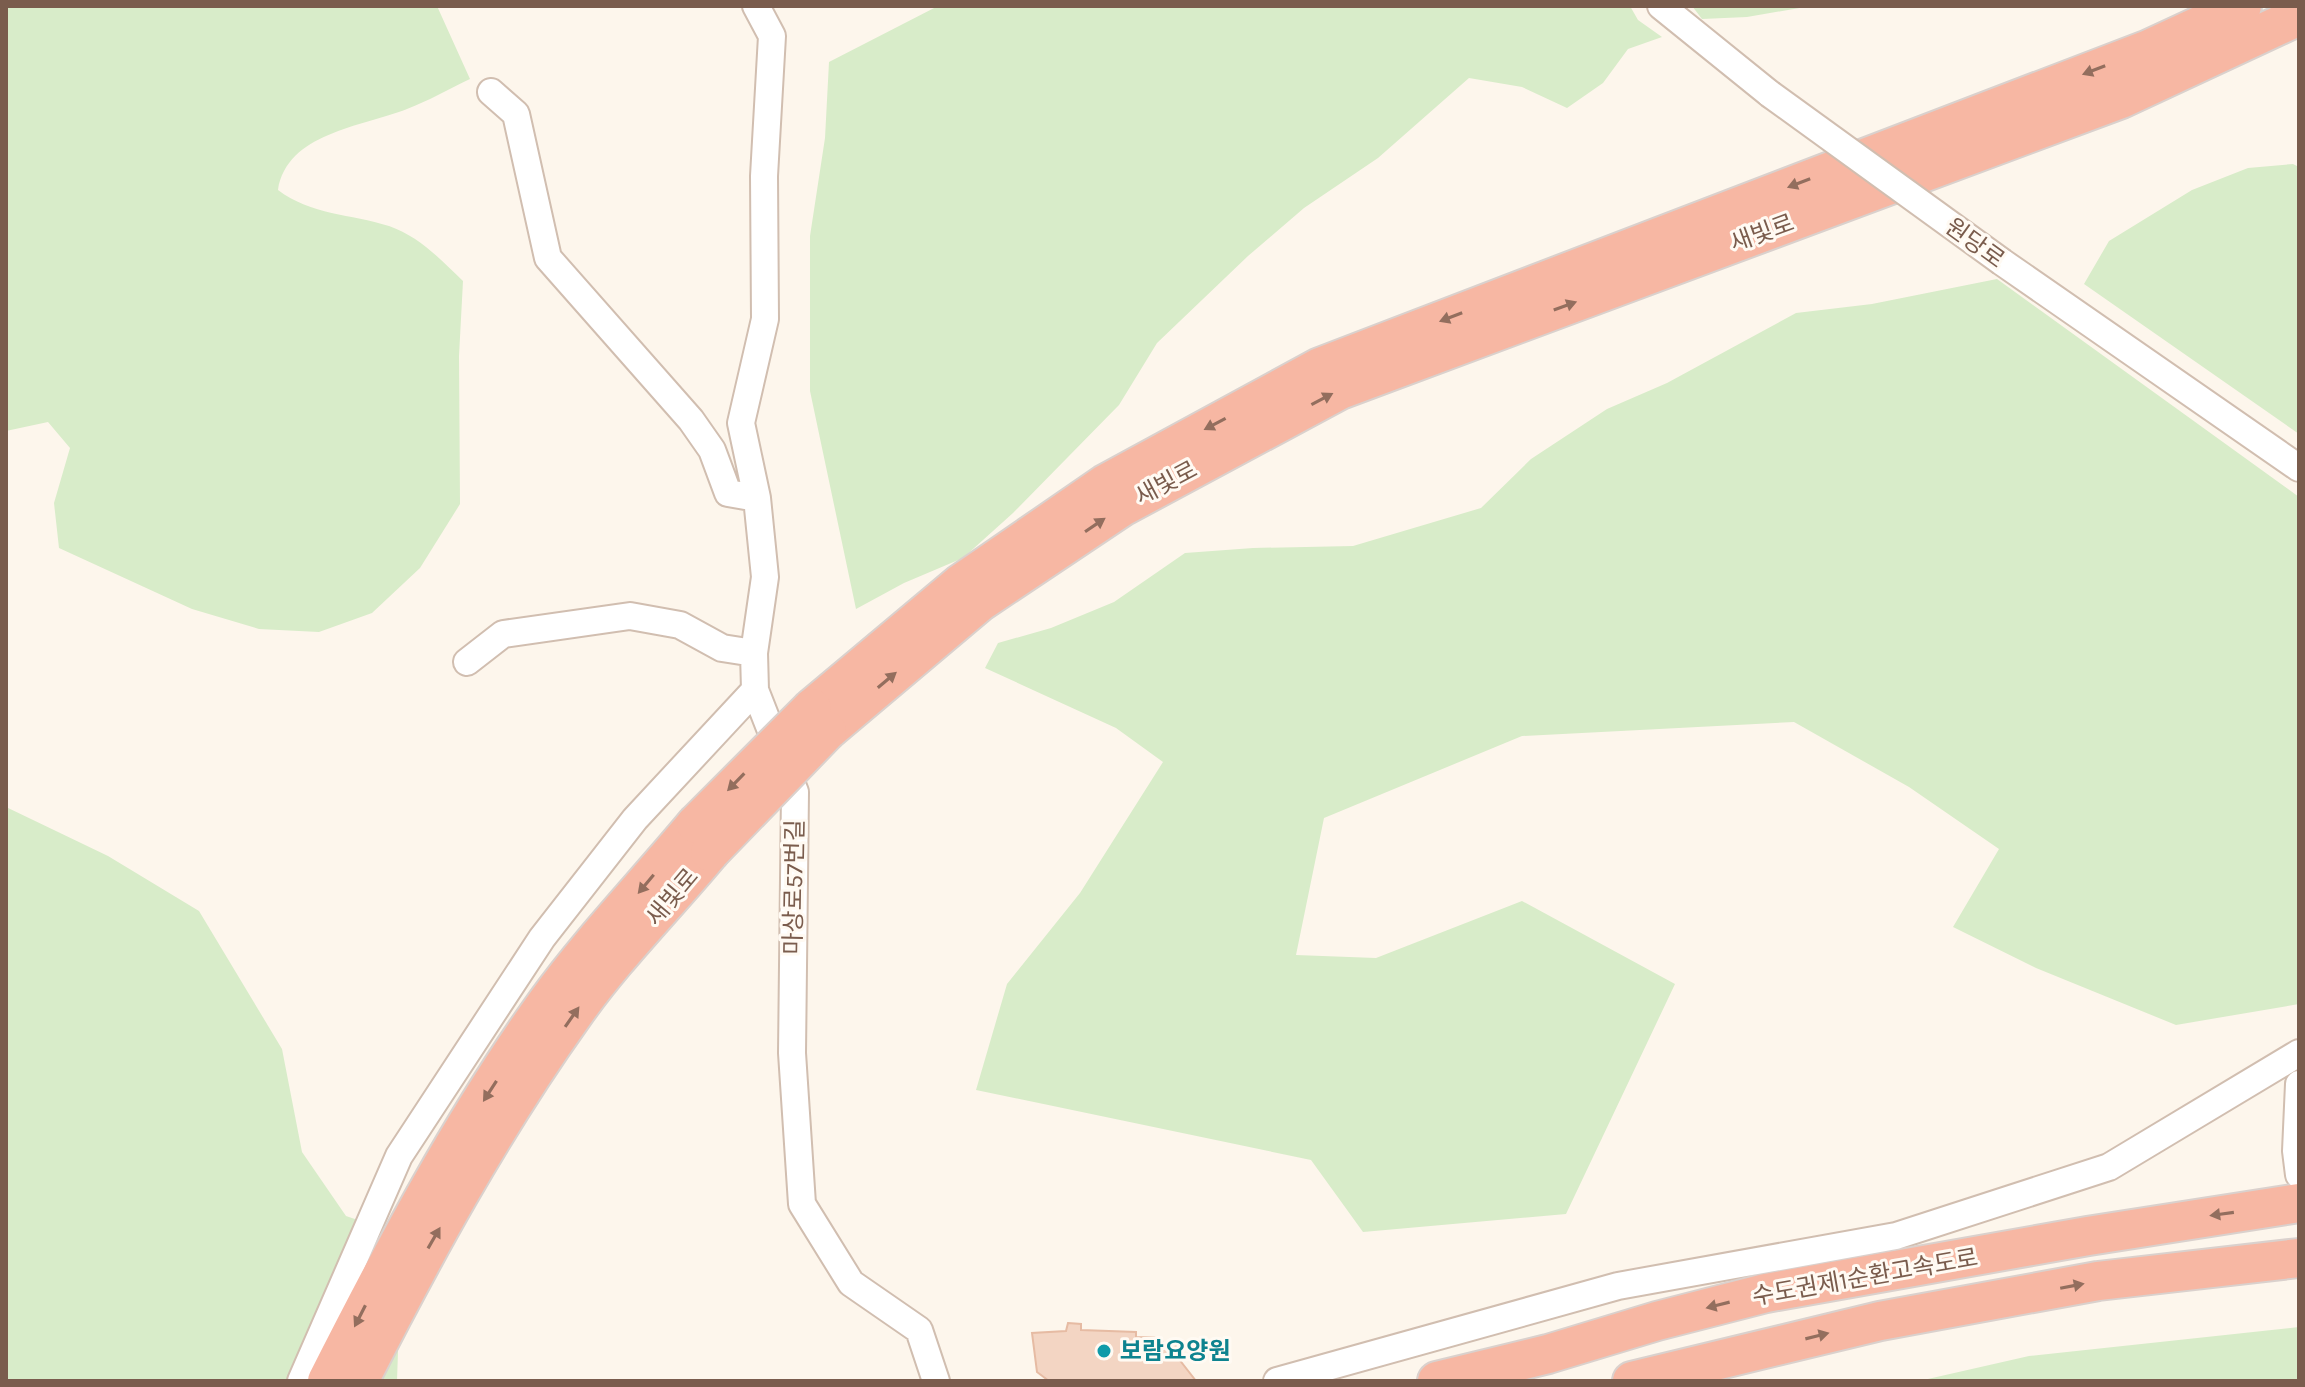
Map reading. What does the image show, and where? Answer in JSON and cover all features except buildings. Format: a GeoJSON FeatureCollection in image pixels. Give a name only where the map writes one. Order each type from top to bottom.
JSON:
{"type":"FeatureCollection","features":[{"type":"Feature","properties":{"kind":"highway"},"geometry":{"type":"LineString","coordinates":[[2149,49],[2205,6]]}},
{"type":"Feature","properties":{"kind":"highway","name":"새빛로"},"geometry":{"type":"LineString","coordinates":[[327,1381],[389,1258],[466,1128],[548,1001],[820,719],[960,584],[1105,484],[1320,367],[2149,49],[2242,6]]}},
{"type":"Feature","properties":{"kind":"highway","name":"새빛로"},"geometry":{"type":"LineString","coordinates":[[820,719],[980,602],[1122,507],[1340,390],[2121,99],[2299,16]]}},
{"type":"Feature","properties":{"kind":"highway","name":"새빛로"},"geometry":{"type":"LineString","coordinates":[[359,1381],[413,1275],[481,1157],[574,1013],[703,838]]}},
{"type":"Feature","properties":{"kind":"highway","name":"수도권제1순환고속도로"},"geometry":{"type":"LineString","coordinates":[[1437,1381],[1548,1354],[1657,1321],[1766,1293],[2166,1222],[2299,1203]]}},
{"type":"Feature","properties":{"kind":"highway","name":"수도권제1순환고속도로"},"geometry":{"type":"LineString","coordinates":[[1632,1381],[1880,1321],[2098,1281],[2299,1258]]}},
{"type":"Feature","properties":{"kind":"street","name":"마상로57번길"},"geometry":{"type":"LineString","coordinates":[[756,6],[772,36],[764,176],[765,319],[741,423],[757,498],[765,577],[754,653],[755,690],[795,792],[792,1053],[802,1204],[851,1283],[919,1330],[936,1381]]}},
{"type":"Feature","properties":{"kind":"street","name":"원당로"},"geometry":{"type":"LineString","coordinates":[[1661,6],[1770,94],[2002,262],[2299,468]]}},
{"type":"Feature","properties":{"kind":"street"},"geometry":{"type":"LineString","coordinates":[[491,92],[516,114],[548,258],[691,420],[712,450],[728,493],[757,498]]}},
{"type":"Feature","properties":{"kind":"street"},"geometry":{"type":"LineString","coordinates":[[467,662],[503,634],[630,616],[680,625],[722,648],[754,653]]}},
{"type":"Feature","properties":{"kind":"street"},"geometry":{"type":"LineString","coordinates":[[301,1381],[399,1156],[542,938],[635,819],[755,690]]}},
{"type":"Feature","properties":{"kind":"street"},"geometry":{"type":"LineString","coordinates":[[1277,1381],[1618,1286],[1910,1232],[2109,1167],[2299,1053]]}},
{"type":"Feature","properties":{"kind":"street"},"geometry":{"type":"LineString","coordinates":[[2299,1084],[2299,1175]]}},
{"type":"Feature","properties":{"kind":"green space"},"geometry":{"type":"Polygon","coordinates":[[[6,6],[437,6],[470,79],[415,106],[311,144],[295,156],[284,171],[278,190],[318,209],[400,231],[429,249],[463,281],[459,356],[460,504],[420,568],[372,613],[319,632],[259,629],[192,609],[59,548],[54,503],[70,448],[48,422],[6,431],[6,6]]]}},
{"type":"Feature","properties":{"kind":"green space"},"geometry":{"type":"Polygon","coordinates":[[[938,6],[1630,6],[1638,20],[1662,37],[1628,49],[1603,83],[1567,108],[1522,87],[1469,78],[1378,158],[1304,208],[1248,256],[1157,343],[1119,405],[1013,513],[963,558],[904,583],[856,609],[810,391],[810,236],[825,138],[829,62],[938,6]]]}},
{"type":"Feature","properties":{"kind":"green space"},"geometry":{"type":"Polygon","coordinates":[[[1692,6],[1811,6],[1747,17],[1702,19],[1692,6]]]}},
{"type":"Feature","properties":{"kind":"green space"},"geometry":{"type":"Polygon","coordinates":[[[2293,164],[2299,167],[2299,434],[2084,284],[2109,241],[2192,190],[2248,168],[2293,164]]]}},
{"type":"Feature","properties":{"kind":"green space"},"geometry":{"type":"Polygon","coordinates":[[[1997,279],[2299,497],[2299,1004],[2176,1025],[2036,968],[1953,927],[1999,849],[1909,787],[1794,722],[1522,736],[1324,818],[1296,955],[1376,958],[1522,901],[1675,984],[1566,1214],[1363,1232],[1311,1160],[976,1090],[1007,984],[1080,893],[1163,762],[1116,728],[985,668],[998,643],[1051,628],[1114,602],[1185,553],[1353,546],[1481,508],[1531,459],[1607,409],[1667,383],[1796,313],[1872,304],[1997,279]]]}},
{"type":"Feature","properties":{"kind":"green space"},"geometry":{"type":"Polygon","coordinates":[[[6,807],[108,856],[199,911],[282,1049],[302,1152],[346,1216],[402,1235],[397,1381],[6,1381],[6,807]]]}},
{"type":"Feature","properties":{"kind":"green space"},"geometry":{"type":"Polygon","coordinates":[[[2299,1327],[2299,1381],[1919,1381],[2029,1356],[2299,1327]]]}},
{"type":"Feature","properties":{"kind":"place","name":"보람요양원"},"geometry":{"type":"Point","coordinates":[1104,1351]}}]}
